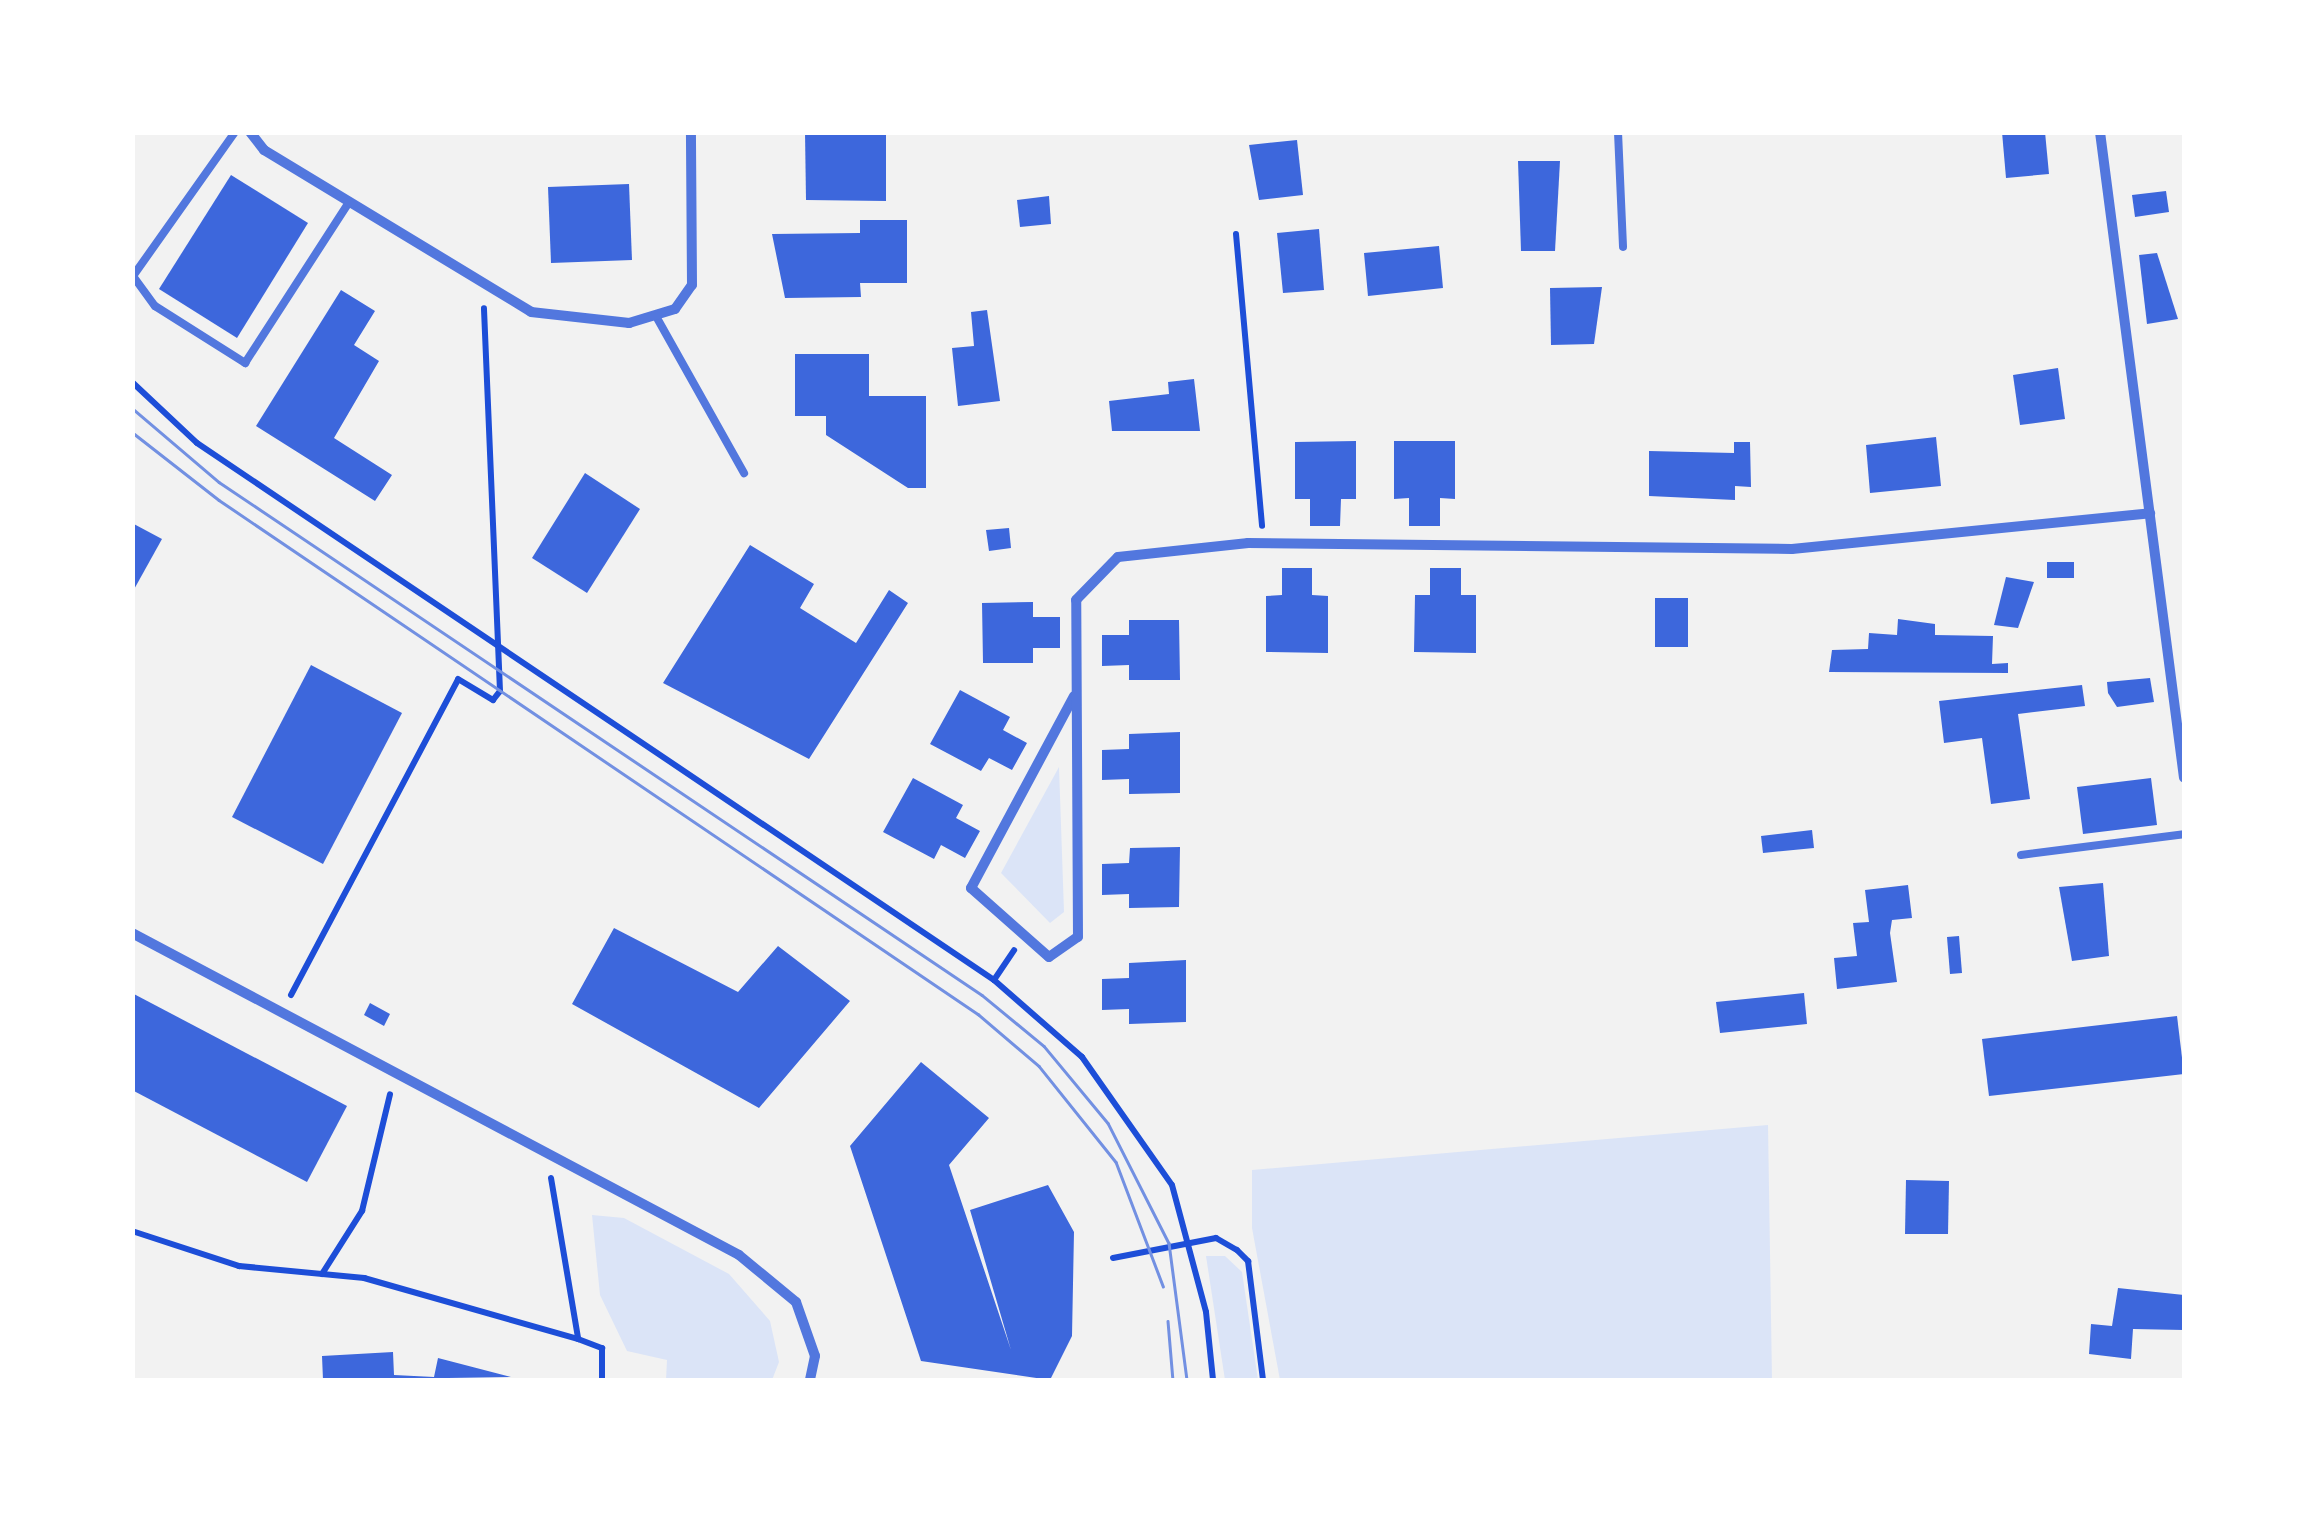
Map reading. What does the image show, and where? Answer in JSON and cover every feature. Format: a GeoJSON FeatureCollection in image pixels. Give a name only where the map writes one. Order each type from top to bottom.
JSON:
{"type":"FeatureCollection","features":[{"type":"Feature","properties":{"kind":"street"},"geometry":{"type":"LineString","coordinates":[[250,132],[349,202],[549,320],[657,318],[692,285],[691,132]]}},
{"type":"Feature","properties":{"kind":"street"},"geometry":{"type":"LineString","coordinates":[[2100,132],[2184,778]]}},
{"type":"Feature","properties":{"kind":"street"},"geometry":{"type":"LineString","coordinates":[[1074,696],[975,868],[978,902],[1020,940],[1049,957],[1078,937],[1076,600],[1094,574],[1118,557],[1263,543],[1792,550],[2150,513]]}},
{"type":"Feature","properties":{"kind":"street"},"geometry":{"type":"LineString","coordinates":[[132,933],[546,1152],[771,1277],[806,1323],[810,1380]]}},
{"type":"Feature","properties":{"kind":"lane"},"geometry":{"type":"LineString","coordinates":[[235,132],[133,276],[155,306],[245,363],[349,202]]}},
{"type":"Feature","properties":{"kind":"lane"},"geometry":{"type":"LineString","coordinates":[[1618,132],[1623,247]]}},
{"type":"Feature","properties":{"kind":"lane"},"geometry":{"type":"LineString","coordinates":[[657,318],[744,474]]}},
{"type":"Feature","properties":{"kind":"lane"},"geometry":{"type":"LineString","coordinates":[[2021,855],[2184,834]]}},
{"type":"Feature","properties":{"kind":"path"},"geometry":{"type":"LineString","coordinates":[[1236,234],[1263,543]]}},
{"type":"Feature","properties":{"kind":"path"},"geometry":{"type":"LineString","coordinates":[[282,1012],[458,679],[493,700],[500,692],[483,282]]}},
{"type":"Feature","properties":{"kind":"path"},"geometry":{"type":"LineString","coordinates":[[132,382],[197,443],[994,980],[1082,1058],[1134,1126],[1172,1186],[1212,1380]]}},
{"type":"Feature","properties":{"kind":"path"},"geometry":{"type":"LineString","coordinates":[[994,980],[1020,940]]}},
{"type":"Feature","properties":{"kind":"path"},"geometry":{"type":"LineString","coordinates":[[322,1274],[362,1212],[398,1074]]}},
{"type":"Feature","properties":{"kind":"path"},"geometry":{"type":"LineString","coordinates":[[546,1152],[578,1339]]}},
{"type":"Feature","properties":{"kind":"path"},"geometry":{"type":"LineString","coordinates":[[132,1231],[239,1266],[322,1274],[452,1300],[578,1339],[602,1348],[602,1380]]}},
{"type":"Feature","properties":{"kind":"path"},"geometry":{"type":"LineString","coordinates":[[1113,1258],[1216,1238],[1248,1261],[1263,1380]]}},
{"type":"Feature","properties":{"kind":"shaded area"},"geometry":{"type":"Polygon","coordinates":[[[1059,767],[1064,912],[1050,923],[1001,873],[1059,767]]]}},
{"type":"Feature","properties":{"kind":"shaded area"},"geometry":{"type":"Polygon","coordinates":[[[1768,1125],[1772,1380],[1280,1380],[1252,1228],[1252,1170],[1768,1125]]]}},
{"type":"Feature","properties":{"kind":"shaded area"},"geometry":{"type":"Polygon","coordinates":[[[592,1215],[624,1218],[729,1274],[770,1321],[779,1362],[772,1380],[666,1380],[667,1360],[627,1351],[600,1295],[592,1215]]]}},
{"type":"Feature","properties":{"kind":"shaded area"},"geometry":{"type":"Polygon","coordinates":[[[1206,1256],[1225,1256],[1242,1272],[1258,1380],[1225,1380],[1206,1256]]]}},
{"type":"Feature","properties":{"kind":"building"},"geometry":{"type":"Polygon","coordinates":[[[805,132],[886,132],[886,201],[806,200],[805,132]]]}},
{"type":"Feature","properties":{"kind":"building"},"geometry":{"type":"Polygon","coordinates":[[[2002,132],[2045,132],[2049,174],[2006,178],[2002,132]]]}},
{"type":"Feature","properties":{"kind":"building"},"geometry":{"type":"Polygon","coordinates":[[[1297,140],[1303,195],[1259,200],[1249,145],[1297,140]]]}},
{"type":"Feature","properties":{"kind":"building"},"geometry":{"type":"Polygon","coordinates":[[[1518,161],[1560,161],[1555,251],[1521,251],[1518,161]]]}},
{"type":"Feature","properties":{"kind":"building"},"geometry":{"type":"Polygon","coordinates":[[[231,175],[308,223],[237,338],[159,289],[231,175]]]}},
{"type":"Feature","properties":{"kind":"building"},"geometry":{"type":"Polygon","coordinates":[[[629,184],[632,260],[551,263],[548,187],[629,184]]]}},
{"type":"Feature","properties":{"kind":"building"},"geometry":{"type":"Polygon","coordinates":[[[2166,191],[2169,212],[2135,217],[2132,195],[2166,191]]]}},
{"type":"Feature","properties":{"kind":"building"},"geometry":{"type":"Polygon","coordinates":[[[1049,196],[1051,224],[1020,227],[1017,200],[1049,196]]]}},
{"type":"Feature","properties":{"kind":"building"},"geometry":{"type":"Polygon","coordinates":[[[860,220],[907,220],[907,283],[860,283],[861,297],[785,298],[772,234],[860,233],[860,220]]]}},
{"type":"Feature","properties":{"kind":"building"},"geometry":{"type":"Polygon","coordinates":[[[1319,229],[1324,290],[1283,293],[1277,233],[1319,229]]]}},
{"type":"Feature","properties":{"kind":"building"},"geometry":{"type":"Polygon","coordinates":[[[1439,246],[1443,288],[1368,296],[1364,253],[1439,246]]]}},
{"type":"Feature","properties":{"kind":"building"},"geometry":{"type":"Polygon","coordinates":[[[2157,253],[2178,319],[2147,324],[2139,255],[2157,253]]]}},
{"type":"Feature","properties":{"kind":"building"},"geometry":{"type":"Polygon","coordinates":[[[1602,287],[1594,344],[1551,345],[1550,288],[1602,287]]]}},
{"type":"Feature","properties":{"kind":"building"},"geometry":{"type":"Polygon","coordinates":[[[341,290],[375,311],[354,345],[379,361],[334,438],[392,475],[375,501],[256,426],[341,290]]]}},
{"type":"Feature","properties":{"kind":"building"},"geometry":{"type":"Polygon","coordinates":[[[987,310],[1000,401],[958,406],[952,348],[974,346],[971,312],[987,310]]]}},
{"type":"Feature","properties":{"kind":"building"},"geometry":{"type":"Polygon","coordinates":[[[795,354],[869,354],[869,396],[926,396],[926,488],[908,488],[826,435],[826,416],[795,416],[795,354]]]}},
{"type":"Feature","properties":{"kind":"building"},"geometry":{"type":"Polygon","coordinates":[[[2058,368],[2065,419],[2020,425],[2013,375],[2058,368]]]}},
{"type":"Feature","properties":{"kind":"building"},"geometry":{"type":"Polygon","coordinates":[[[1194,379],[1200,431],[1112,431],[1109,401],[1169,394],[1168,382],[1194,379]]]}},
{"type":"Feature","properties":{"kind":"building"},"geometry":{"type":"Polygon","coordinates":[[[1936,437],[1941,486],[1870,493],[1866,445],[1936,437]]]}},
{"type":"Feature","properties":{"kind":"building"},"geometry":{"type":"Polygon","coordinates":[[[1356,441],[1356,499],[1341,499],[1340,526],[1310,526],[1310,499],[1295,499],[1295,442],[1356,441]]]}},
{"type":"Feature","properties":{"kind":"building"},"geometry":{"type":"Polygon","coordinates":[[[1394,441],[1455,441],[1455,499],[1440,498],[1440,526],[1409,526],[1409,498],[1394,499],[1394,441]]]}},
{"type":"Feature","properties":{"kind":"building"},"geometry":{"type":"Polygon","coordinates":[[[1734,442],[1750,442],[1751,487],[1735,486],[1735,500],[1649,496],[1649,451],[1734,453],[1734,442]]]}},
{"type":"Feature","properties":{"kind":"building"},"geometry":{"type":"Polygon","coordinates":[[[585,473],[640,509],[587,593],[532,558],[585,473]]]}},
{"type":"Feature","properties":{"kind":"building"},"geometry":{"type":"Polygon","coordinates":[[[132,523],[162,539],[132,593],[132,523]]]}},
{"type":"Feature","properties":{"kind":"building"},"geometry":{"type":"Polygon","coordinates":[[[1009,528],[1011,548],[989,551],[986,530],[1009,528]]]}},
{"type":"Feature","properties":{"kind":"building"},"geometry":{"type":"Polygon","coordinates":[[[750,545],[814,584],[800,608],[856,643],[889,590],[908,603],[809,759],[663,683],[750,545]]]}},
{"type":"Feature","properties":{"kind":"building"},"geometry":{"type":"Polygon","coordinates":[[[2047,562],[2074,562],[2074,578],[2047,578],[2047,562]]]}},
{"type":"Feature","properties":{"kind":"building"},"geometry":{"type":"Polygon","coordinates":[[[1282,568],[1312,568],[1312,595],[1328,596],[1328,653],[1266,652],[1266,596],[1282,595],[1282,568]]]}},
{"type":"Feature","properties":{"kind":"building"},"geometry":{"type":"Polygon","coordinates":[[[1430,568],[1461,568],[1461,595],[1476,595],[1476,653],[1414,652],[1415,595],[1430,595],[1430,568]]]}},
{"type":"Feature","properties":{"kind":"building"},"geometry":{"type":"Polygon","coordinates":[[[2006,577],[2034,582],[2018,628],[1994,625],[2006,577]]]}},
{"type":"Feature","properties":{"kind":"building"},"geometry":{"type":"Polygon","coordinates":[[[1655,598],[1688,598],[1688,647],[1655,647],[1655,598]]]}},
{"type":"Feature","properties":{"kind":"building"},"geometry":{"type":"Polygon","coordinates":[[[1033,602],[1033,617],[1060,617],[1060,648],[1033,648],[1033,663],[983,663],[982,603],[1033,602]]]}},
{"type":"Feature","properties":{"kind":"building"},"geometry":{"type":"Polygon","coordinates":[[[1898,619],[1935,624],[1935,635],[1993,636],[1992,664],[2008,663],[2008,673],[1829,672],[1832,650],[1868,649],[1869,633],[1897,635],[1898,619]]]}},
{"type":"Feature","properties":{"kind":"building"},"geometry":{"type":"Polygon","coordinates":[[[1129,620],[1179,620],[1180,680],[1129,680],[1129,665],[1102,666],[1102,635],[1129,635],[1129,620]]]}},
{"type":"Feature","properties":{"kind":"building"},"geometry":{"type":"Polygon","coordinates":[[[311,665],[402,713],[323,864],[232,817],[311,665]]]}},
{"type":"Feature","properties":{"kind":"building"},"geometry":{"type":"Polygon","coordinates":[[[2150,678],[2154,702],[2117,707],[2108,693],[2107,682],[2150,678]]]}},
{"type":"Feature","properties":{"kind":"building"},"geometry":{"type":"Polygon","coordinates":[[[2082,685],[2085,706],[2018,714],[2030,799],[1991,804],[1982,738],[1944,743],[1939,701],[2082,685]]]}},
{"type":"Feature","properties":{"kind":"building"},"geometry":{"type":"Polygon","coordinates":[[[960,690],[1010,717],[1003,730],[1027,743],[1012,770],[989,758],[981,771],[930,744],[960,690]]]}},
{"type":"Feature","properties":{"kind":"building"},"geometry":{"type":"Polygon","coordinates":[[[1180,732],[1180,793],[1129,794],[1129,779],[1102,780],[1102,750],[1129,749],[1129,734],[1180,732]]]}},
{"type":"Feature","properties":{"kind":"building"},"geometry":{"type":"Polygon","coordinates":[[[913,778],[963,805],[956,818],[980,831],[965,858],[941,845],[934,859],[883,832],[913,778]]]}},
{"type":"Feature","properties":{"kind":"building"},"geometry":{"type":"Polygon","coordinates":[[[2151,778],[2157,825],[2083,834],[2077,787],[2151,778]]]}},
{"type":"Feature","properties":{"kind":"building"},"geometry":{"type":"Polygon","coordinates":[[[1812,830],[1814,848],[1763,853],[1761,836],[1812,830]]]}},
{"type":"Feature","properties":{"kind":"building"},"geometry":{"type":"Polygon","coordinates":[[[1180,847],[1179,907],[1129,908],[1129,894],[1102,895],[1102,864],[1129,863],[1130,848],[1180,847]]]}},
{"type":"Feature","properties":{"kind":"building"},"geometry":{"type":"Polygon","coordinates":[[[2103,883],[2109,956],[2072,961],[2059,887],[2103,883]]]}},
{"type":"Feature","properties":{"kind":"building"},"geometry":{"type":"Polygon","coordinates":[[[1908,885],[1912,918],[1892,920],[1890,933],[1897,982],[1837,989],[1834,958],[1857,956],[1853,923],[1869,922],[1865,890],[1908,885]]]}},
{"type":"Feature","properties":{"kind":"building"},"geometry":{"type":"Polygon","coordinates":[[[614,928],[738,992],[778,946],[850,1001],[759,1108],[572,1004],[614,928]]]}},
{"type":"Feature","properties":{"kind":"building"},"geometry":{"type":"Polygon","coordinates":[[[1959,936],[1962,973],[1950,974],[1947,937],[1959,936]]]}},
{"type":"Feature","properties":{"kind":"building"},"geometry":{"type":"Polygon","coordinates":[[[1186,960],[1186,1022],[1129,1024],[1129,1009],[1102,1010],[1102,979],[1129,978],[1129,963],[1186,960]]]}},
{"type":"Feature","properties":{"kind":"building"},"geometry":{"type":"Polygon","coordinates":[[[132,993],[347,1106],[307,1182],[132,1090],[132,993]]]}},
{"type":"Feature","properties":{"kind":"building"},"geometry":{"type":"Polygon","coordinates":[[[1804,993],[1807,1024],[1720,1033],[1716,1002],[1804,993]]]}},
{"type":"Feature","properties":{"kind":"building"},"geometry":{"type":"Polygon","coordinates":[[[370,1003],[390,1014],[384,1026],[364,1015],[370,1003]]]}},
{"type":"Feature","properties":{"kind":"building"},"geometry":{"type":"Polygon","coordinates":[[[2177,1016],[2184,1074],[1989,1096],[1982,1039],[2177,1016]]]}},
{"type":"Feature","properties":{"kind":"building"},"geometry":{"type":"Polygon","coordinates":[[[921,1062],[989,1118],[949,1165],[1011,1350],[970,1210],[1048,1185],[1074,1232],[1072,1336],[1050,1380],[921,1361],[850,1146],[921,1062]]]}},
{"type":"Feature","properties":{"kind":"building"},"geometry":{"type":"Polygon","coordinates":[[[1906,1180],[1949,1181],[1948,1234],[1905,1234],[1906,1180]]]}},
{"type":"Feature","properties":{"kind":"building"},"geometry":{"type":"Polygon","coordinates":[[[2118,1288],[2184,1295],[2184,1330],[2133,1329],[2131,1359],[2089,1354],[2091,1324],[2112,1326],[2118,1288]]]}},
{"type":"Feature","properties":{"kind":"building"},"geometry":{"type":"Polygon","coordinates":[[[393,1352],[394,1375],[434,1377],[438,1358],[511,1377],[323,1380],[322,1356],[393,1352]]]}},
{"type":"Feature","properties":{"kind":"tram line"},"geometry":{"type":"LineString","coordinates":[[132,408],[219,482],[982,995],[1044,1046],[1108,1123],[1169,1243],[1187,1380]]}},
{"type":"Feature","properties":{"kind":"tram line"},"geometry":{"type":"LineString","coordinates":[[132,432],[219,500],[978,1014],[1039,1066],[1116,1162],[1163,1286]]}},
{"type":"Feature","properties":{"kind":"tram line"},"geometry":{"type":"LineString","coordinates":[[1168,1321],[1173,1380]]}}]}
